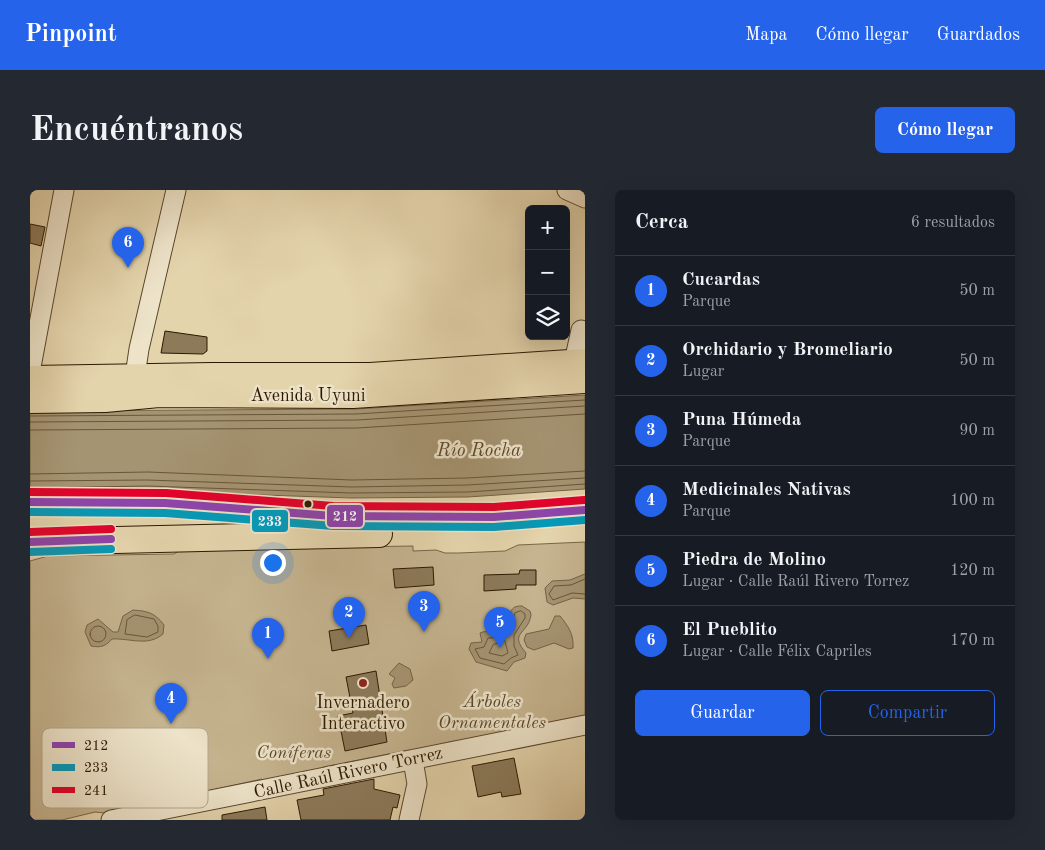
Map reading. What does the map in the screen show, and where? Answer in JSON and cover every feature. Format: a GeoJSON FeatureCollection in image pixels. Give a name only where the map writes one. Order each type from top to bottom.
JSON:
{"type":"FeatureCollection","features":[{"type":"Feature","properties":{"kind":"highway"},"geometry":{"type":"LineString","coordinates":[[30,502],[165,503],[333,516]]}},
{"type":"Feature","properties":{"kind":"highway"},"geometry":{"type":"LineString","coordinates":[[30,514],[162,515],[252,521],[333,516],[494,517],[585,510]]}},
{"type":"Feature","properties":{"kind":"highway"},"geometry":{"type":"LineString","coordinates":[[30,526],[140,526],[272,536]]}},
{"type":"Feature","properties":{"kind":"highway"},"geometry":{"type":"LineString","coordinates":[[30,542],[451,533],[585,526]]}},
{"type":"Feature","properties":{"kind":"main road","name":"Avenida Uyuni"},"geometry":{"type":"LineString","coordinates":[[30,375],[370,375],[581,368]]}},
{"type":"Feature","properties":{"kind":"main road","name":"Avenida Uyuni"},"geometry":{"type":"LineString","coordinates":[[30,401],[104,400],[158,395],[353,396],[581,368]]}},
{"type":"Feature","properties":{"kind":"main road"},"geometry":{"type":"LineString","coordinates":[[30,375],[105,390],[158,395]]}},
{"type":"Feature","properties":{"kind":"street"},"geometry":{"type":"LineString","coordinates":[[30,375],[64,190]]}},
{"type":"Feature","properties":{"kind":"street"},"geometry":{"type":"LineString","coordinates":[[135,376],[139,349],[176,190]]}},
{"type":"Feature","properties":{"kind":"street"},"geometry":{"type":"LineString","coordinates":[[567,190],[585,198]]}},
{"type":"Feature","properties":{"kind":"street"},"geometry":{"type":"LineString","coordinates":[[581,368],[583,323]]}},
{"type":"Feature","properties":{"kind":"street","name":"Calle Raúl Rivero Torrez"},"geometry":{"type":"LineString","coordinates":[[208,801],[585,725]]}},
{"type":"Feature","properties":{"kind":"street"},"geometry":{"type":"LineString","coordinates":[[409,820],[417,784],[413,760]]}},
{"type":"Feature","properties":{"kind":"street","name":"Calle Raúl Rivero Torrez"},"geometry":{"type":"LineString","coordinates":[[111,820],[171,808]]}},
{"type":"Feature","properties":{"kind":"green space"},"geometry":{"type":"Polygon","coordinates":[[[585,542],[585,717],[457,743],[454,741],[412,754],[409,750],[323,767],[314,774],[264,781],[262,779],[208,791],[208,728],[42,728],[42,808],[120,808],[115,814],[95,812],[62,820],[30,820],[30,561],[48,556],[174,554],[180,550],[413,546],[413,551],[436,550],[445,553],[459,553],[505,551],[518,545],[585,542]]]}},
{"type":"Feature","properties":{"kind":"water","name":"Río Rocha"},"geometry":{"type":"Polygon","coordinates":[[[585,395],[585,489],[468,497],[351,498],[147,491],[30,492],[30,411],[356,409],[585,395]]]}},
{"type":"Feature","properties":{"kind":"water"},"geometry":{"type":"Polygon","coordinates":[[[585,574],[585,599],[573,598],[553,605],[547,602],[545,588],[552,581],[570,580],[585,574]]]}},
{"type":"Feature","properties":{"kind":"water"},"geometry":{"type":"Polygon","coordinates":[[[517,606],[522,606],[530,611],[531,615],[529,622],[519,637],[521,646],[526,653],[525,658],[514,662],[507,671],[476,662],[469,649],[471,643],[482,642],[480,633],[497,631],[503,628],[508,621],[511,610],[517,606]]]}},
{"type":"Feature","properties":{"kind":"water"},"geometry":{"type":"Polygon","coordinates":[[[133,610],[154,615],[164,625],[163,634],[157,638],[145,641],[112,639],[103,646],[91,646],[85,632],[87,625],[98,619],[113,632],[118,632],[123,616],[133,610]]]}},
{"type":"Feature","properties":{"kind":"water"},"geometry":{"type":"Polygon","coordinates":[[[555,616],[560,616],[568,627],[573,638],[573,648],[569,649],[554,643],[534,650],[527,647],[524,640],[526,634],[549,629],[555,616]]]}},
{"type":"Feature","properties":{"kind":"water"},"geometry":{"type":"Polygon","coordinates":[[[399,663],[410,669],[413,680],[406,686],[394,688],[392,684],[395,678],[389,674],[399,663]]]}},
{"type":"Feature","properties":{"kind":"building"},"geometry":{"type":"Polygon","coordinates":[[[30,224],[45,227],[41,246],[30,243],[30,224]]]}},
{"type":"Feature","properties":{"kind":"building"},"geometry":{"type":"Polygon","coordinates":[[[165,331],[207,337],[207,351],[203,354],[161,353],[165,331]]]}},
{"type":"Feature","properties":{"kind":"building"},"geometry":{"type":"Polygon","coordinates":[[[433,567],[434,585],[395,588],[393,569],[433,567]]]}},
{"type":"Feature","properties":{"kind":"building"},"geometry":{"type":"Polygon","coordinates":[[[520,570],[536,570],[536,585],[516,585],[516,589],[484,591],[484,575],[519,574],[520,570]]]}},
{"type":"Feature","properties":{"kind":"building"},"geometry":{"type":"Polygon","coordinates":[[[366,625],[369,644],[332,651],[329,631],[366,625]]]}},
{"type":"Feature","properties":{"kind":"building"},"geometry":{"type":"Polygon","coordinates":[[[376,671],[387,742],[345,751],[338,716],[353,713],[346,677],[376,671]]]}},
{"type":"Feature","properties":{"kind":"building"},"geometry":{"type":"Polygon","coordinates":[[[514,758],[521,794],[502,797],[501,792],[478,797],[472,766],[514,758]]]}},
{"type":"Feature","properties":{"kind":"building"},"geometry":{"type":"Polygon","coordinates":[[[374,779],[374,789],[400,795],[397,808],[393,807],[390,820],[301,820],[297,800],[324,795],[323,789],[374,779]]]}},
{"type":"Feature","properties":{"kind":"building"},"geometry":{"type":"Polygon","coordinates":[[[265,807],[267,820],[222,820],[222,815],[265,807]]]}},
{"type":"Feature","properties":{"kind":"transit line","name":"241"},"geometry":{"type":"LineString","coordinates":[[30,492],[166,493],[333,506],[494,507],[584,500]]}},
{"type":"Feature","properties":{"kind":"transit line","name":"212"},"geometry":{"type":"LineString","coordinates":[[30,502],[165,503],[333,516],[494,517],[585,510]]}},
{"type":"Feature","properties":{"kind":"transit line","name":"233"},"geometry":{"type":"LineString","coordinates":[[30,512],[165,513],[333,526],[494,527],[585,520]]}},
{"type":"Feature","properties":{"kind":"transit line","name":"241"},"geometry":{"type":"LineString","coordinates":[[30,532],[111,529]]}},
{"type":"Feature","properties":{"kind":"transit line","name":"212"},"geometry":{"type":"LineString","coordinates":[[30,542],[111,539]]}},
{"type":"Feature","properties":{"kind":"transit line","name":"233"},"geometry":{"type":"LineString","coordinates":[[30,552],[111,549]]}},
{"type":"Feature","properties":{"kind":"place","name":"El Pueblito"},"geometry":{"type":"Point","coordinates":[128,268]}},
{"type":"Feature","properties":{"kind":"place","name":"Puna Húmeda"},"geometry":{"type":"Point","coordinates":[424,632]}},
{"type":"Feature","properties":{"kind":"place","name":"Orchidario y Bromeliario"},"geometry":{"type":"Point","coordinates":[349,638]}},
{"type":"Feature","properties":{"kind":"place","name":"Piedra de Molino"},"geometry":{"type":"Point","coordinates":[500,648]}},
{"type":"Feature","properties":{"kind":"place","name":"Cucardas"},"geometry":{"type":"Point","coordinates":[268,659]}},
{"type":"Feature","properties":{"kind":"place","name":"Invernadero Interactivo"},"geometry":{"type":"Point","coordinates":[363,683]}},
{"type":"Feature","properties":{"kind":"place","name":"Medicinales Nativas"},"geometry":{"type":"Point","coordinates":[171,724]}},
{"type":"Feature","properties":{"kind":"park label","name":"Árboles Ornamentales"},"geometry":{"type":"Point","coordinates":[492,711]}},
{"type":"Feature","properties":{"kind":"park label","name":"Coníferas"},"geometry":{"type":"Point","coordinates":[294,752]}}]}
